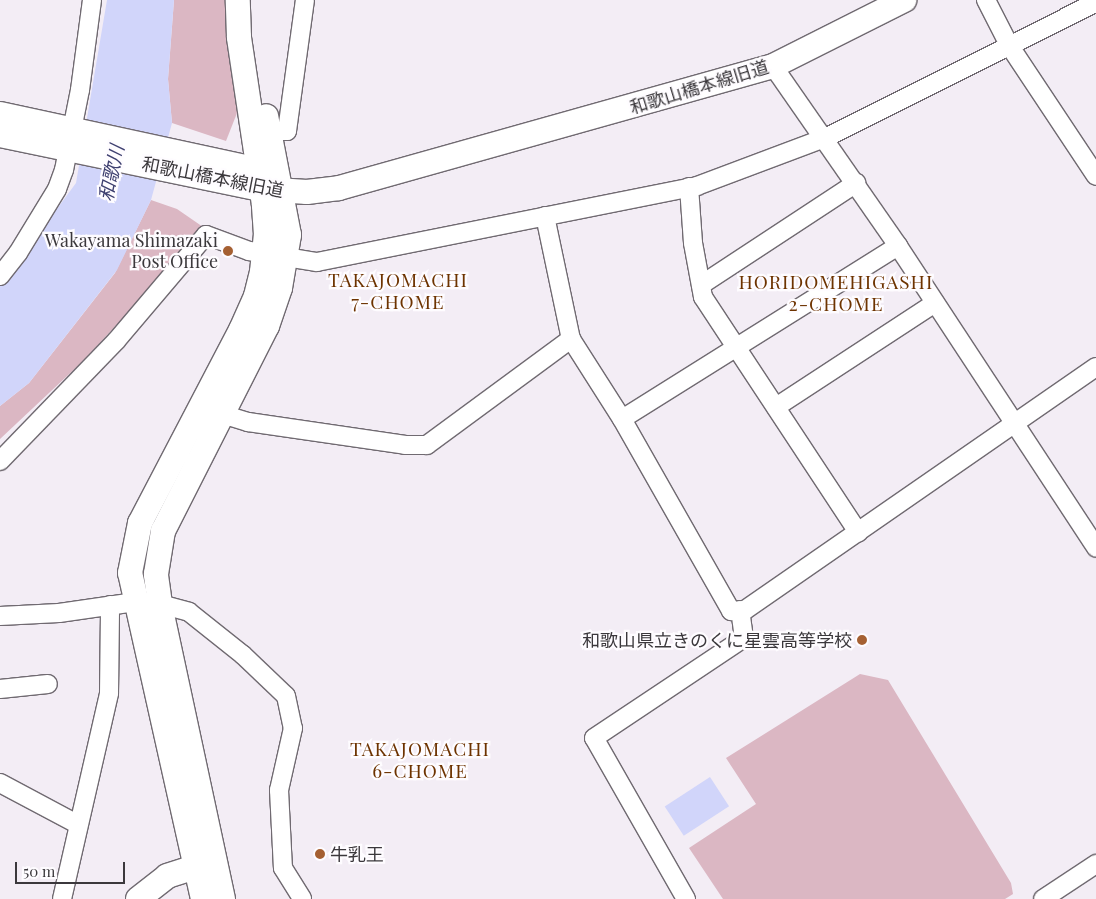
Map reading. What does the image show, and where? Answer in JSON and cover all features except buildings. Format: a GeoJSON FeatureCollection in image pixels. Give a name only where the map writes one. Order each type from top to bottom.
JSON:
{"type":"FeatureCollection","features":[{"type":"Feature","properties":{"kind":"street"},"geometry":{"type":"LineString","coordinates":[[0,276],[18,253],[57,189],[74,140],[92,0]]}},
{"type":"Feature","properties":{"kind":"street"},"geometry":{"type":"LineString","coordinates":[[238,0],[239,37],[270,182]]}},
{"type":"Feature","properties":{"kind":"street"},"geometry":{"type":"LineString","coordinates":[[202,899],[205,863],[156,574],[163,531],[256,296],[275,256],[266,235],[270,182],[269,131],[253,44],[251,0]]}},
{"type":"Feature","properties":{"kind":"street"},"geometry":{"type":"LineString","coordinates":[[269,131],[287,132],[305,0]]}},
{"type":"Feature","properties":{"kind":"street","name":"和歌山橋本線旧道"},"geometry":{"type":"LineString","coordinates":[[0,135],[74,140],[226,170],[270,182],[336,178],[483,147],[773,66],[904,0]]}},
{"type":"Feature","properties":{"kind":"street"},"geometry":{"type":"LineString","coordinates":[[986,0],[1009,45],[1096,176]]}},
{"type":"Feature","properties":{"kind":"street"},"geometry":{"type":"LineString","coordinates":[[0,460],[116,341],[206,235],[275,256],[317,262],[689,187],[825,138],[1096,2]]}},
{"type":"Feature","properties":{"kind":"street"},"geometry":{"type":"LineString","coordinates":[[773,66],[856,183],[1096,548]]}},
{"type":"Feature","properties":{"kind":"street","name":"和歌山橋本線旧道"},"geometry":{"type":"LineString","coordinates":[[0,114],[74,140]]}},
{"type":"Feature","properties":{"kind":"street"},"geometry":{"type":"LineString","coordinates":[[701,285],[856,183]]}},
{"type":"Feature","properties":{"kind":"street"},"geometry":{"type":"LineString","coordinates":[[689,187],[693,243],[703,297],[738,347],[858,532]]}},
{"type":"Feature","properties":{"kind":"street"},"geometry":{"type":"LineString","coordinates":[[545,216],[571,339],[622,419],[732,611],[740,610],[858,532],[1096,367]]}},
{"type":"Feature","properties":{"kind":"street"},"geometry":{"type":"LineString","coordinates":[[622,419],[898,246]]}},
{"type":"Feature","properties":{"kind":"street"},"geometry":{"type":"LineString","coordinates":[[776,407],[935,303]]}},
{"type":"Feature","properties":{"kind":"street"},"geometry":{"type":"LineString","coordinates":[[212,410],[268,425],[405,445],[427,445],[571,339]]}},
{"type":"Feature","properties":{"kind":"street"},"geometry":{"type":"LineString","coordinates":[[212,410],[140,523],[130,573],[134,602],[205,863],[224,899]]}},
{"type":"Feature","properties":{"kind":"street"},"geometry":{"type":"LineString","coordinates":[[0,616],[59,613],[134,602],[160,604],[189,612],[243,655],[286,696],[293,728],[279,790],[284,868],[302,899]]}},
{"type":"Feature","properties":{"kind":"street"},"geometry":{"type":"LineString","coordinates":[[62,899],[77,824],[109,693],[110,605]]}},
{"type":"Feature","properties":{"kind":"street"},"geometry":{"type":"LineString","coordinates":[[686,899],[594,738],[744,638],[740,610]]}},
{"type":"Feature","properties":{"kind":"street"},"geometry":{"type":"LineString","coordinates":[[0,688],[48,684]]}},
{"type":"Feature","properties":{"kind":"street"},"geometry":{"type":"LineString","coordinates":[[0,783],[77,824]]}},
{"type":"Feature","properties":{"kind":"street"},"geometry":{"type":"LineString","coordinates":[[138,899],[167,876],[205,863]]}},
{"type":"Feature","properties":{"kind":"street"},"geometry":{"type":"LineString","coordinates":[[1043,899],[1096,864]]}},
{"type":"Feature","properties":{"kind":"shaded area"},"geometry":{"type":"Polygon","coordinates":[[[174,0],[228,0],[237,113],[226,141],[172,123],[168,79],[174,0]]]}},
{"type":"Feature","properties":{"kind":"shaded area"},"geometry":{"type":"Polygon","coordinates":[[[151,200],[177,209],[206,229],[82,362],[0,439],[0,406],[29,383],[115,273],[151,200]]]}},
{"type":"Feature","properties":{"kind":"shaded area"},"geometry":{"type":"Polygon","coordinates":[[[860,674],[888,680],[1011,883],[1013,894],[1005,899],[723,899],[689,848],[756,804],[726,758],[860,674]]]}},
{"type":"Feature","properties":{"kind":"water","name":"和歌川"},"geometry":{"type":"Polygon","coordinates":[[[107,0],[174,0],[168,79],[172,123],[151,200],[117,270],[29,383],[0,406],[0,286],[76,183],[107,0]]]}},
{"type":"Feature","properties":{"kind":"water"},"geometry":{"type":"Polygon","coordinates":[[[710,777],[729,806],[684,836],[665,806],[710,777]]]}},
{"type":"Feature","properties":{"kind":"place","name":"Wakayama Shimazaki Post Office"},"geometry":{"type":"Point","coordinates":[228,251]}},
{"type":"Feature","properties":{"kind":"place","name":"和歌山県立きのくに星雲高等学校"},"geometry":{"type":"Point","coordinates":[862,640]}},
{"type":"Feature","properties":{"kind":"place","name":"牛乳王"},"geometry":{"type":"Point","coordinates":[320,854]}},
{"type":"Feature","properties":{"kind":"district","name":"TAKAJOMACHI 7-CHOME"},"geometry":{"type":"Point","coordinates":[398,291]}},
{"type":"Feature","properties":{"kind":"district","name":"HORIDOMEHIGASHI 2-CHOME"},"geometry":{"type":"Point","coordinates":[836,293]}},
{"type":"Feature","properties":{"kind":"district","name":"TAKAJOMACHI 6-CHOME"},"geometry":{"type":"Point","coordinates":[420,760]}}]}
